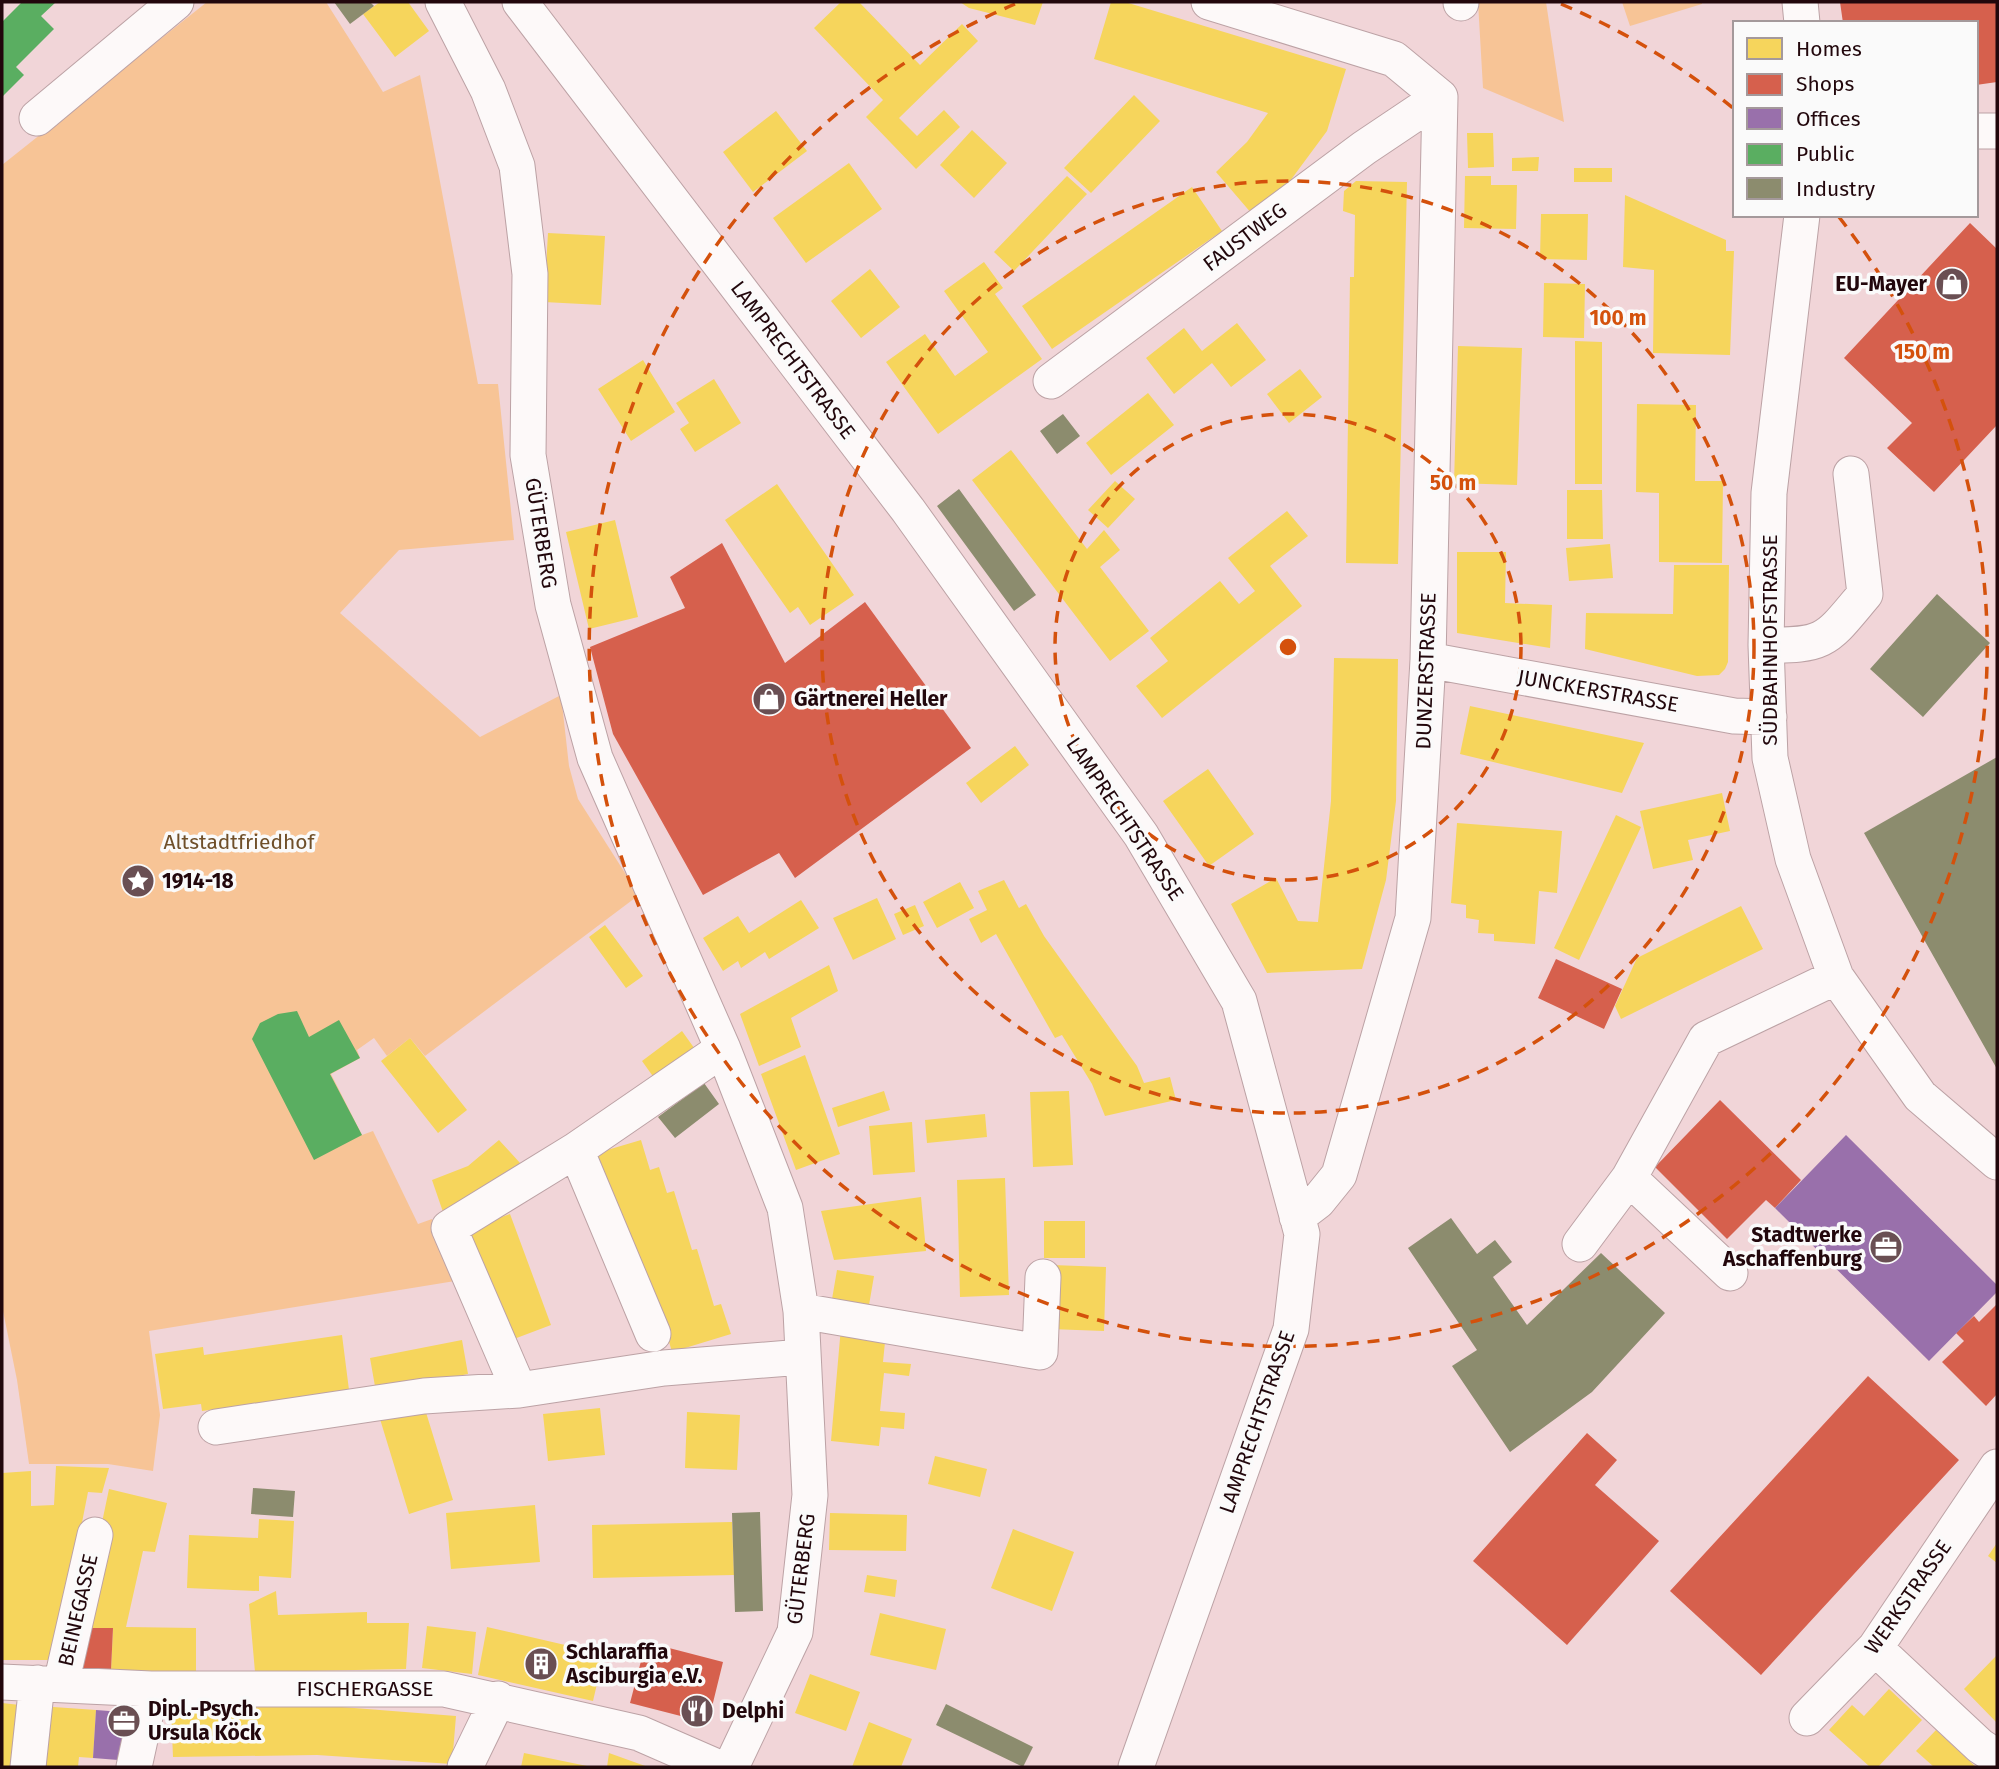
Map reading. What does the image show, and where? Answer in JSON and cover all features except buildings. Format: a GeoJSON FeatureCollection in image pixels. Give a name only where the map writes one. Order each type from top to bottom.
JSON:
{"type":"FeatureCollection","features":[{"type":"Feature","properties":{"kind":"street"},"geometry":{"type":"LineString","coordinates":[[37,118],[176,2]]}},
{"type":"Feature","properties":{"kind":"street","name":"GÜTERBERG"},"geometry":{"type":"LineString","coordinates":[[443,2],[488,90],[517,166],[530,274],[528,455],[552,605],[595,758],[723,1049],[785,1208],[801,1311],[810,1495],[794,1632],[731,1767]]}},
{"type":"Feature","properties":{"kind":"street","name":"LAMPRECHTSTRASSE"},"geometry":{"type":"LineString","coordinates":[[520,2],[908,510],[1141,835],[1239,1001],[1302,1234],[1291,1329],[1136,1767]]}},
{"type":"Feature","properties":{"kind":"street"},"geometry":{"type":"LineString","coordinates":[[1209,2],[1394,59],[1440,97]]}},
{"type":"Feature","properties":{"kind":"street"},"geometry":{"type":"LineString","coordinates":[[1800,2],[1802,21]]}},
{"type":"Feature","properties":{"kind":"street","name":"DUNZERSTRASSE"},"geometry":{"type":"LineString","coordinates":[[1297,1217],[1318,1201],[1339,1175],[1413,918],[1428,660],[1440,97]]}},
{"type":"Feature","properties":{"kind":"street","name":"FAUSTWEG"},"geometry":{"type":"LineString","coordinates":[[1051,381],[1364,148],[1440,97]]}},
{"type":"Feature","properties":{"kind":"street"},"geometry":{"type":"LineString","coordinates":[[1978,131],[1997,131]]}},
{"type":"Feature","properties":{"kind":"street","name":"SÜDBAHNHOFSTRASSE"},"geometry":{"type":"LineString","coordinates":[[1802,217],[1769,493],[1766,645],[1770,758],[1794,859],[1836,976],[1920,1096],[1997,1162]]}},
{"type":"Feature","properties":{"kind":"street"},"geometry":{"type":"LineString","coordinates":[[1766,645],[1805,646],[1831,634],[1865,594],[1851,474]]}},
{"type":"Feature","properties":{"kind":"street","name":"JUNCKERSTRASSE"},"geometry":{"type":"LineString","coordinates":[[1428,660],[1734,716],[1769,717]]}},
{"type":"Feature","properties":{"kind":"street"},"geometry":{"type":"LineString","coordinates":[[1580,1244],[1629,1178],[1706,1039],[1836,976]]}},
{"type":"Feature","properties":{"kind":"street"},"geometry":{"type":"LineString","coordinates":[[519,1390],[449,1228],[576,1150],[723,1049]]}},
{"type":"Feature","properties":{"kind":"street"},"geometry":{"type":"LineString","coordinates":[[576,1150],[653,1334]]}},
{"type":"Feature","properties":{"kind":"street"},"geometry":{"type":"LineString","coordinates":[[1629,1178],[1730,1273]]}},
{"type":"Feature","properties":{"kind":"street"},"geometry":{"type":"LineString","coordinates":[[801,1311],[1040,1352],[1043,1278]]}},
{"type":"Feature","properties":{"kind":"street"},"geometry":{"type":"LineString","coordinates":[[216,1427],[424,1396],[519,1390],[664,1368],[802,1357]]}},
{"type":"Feature","properties":{"kind":"street","name":"WERKSTRASSE"},"geometry":{"type":"LineString","coordinates":[[1807,1718],[1875,1648],[1997,1466]]}},
{"type":"Feature","properties":{"kind":"street","name":"BEINEGASSE"},"geometry":{"type":"LineString","coordinates":[[29,1767],[49,1684],[95,1535]]}},
{"type":"Feature","properties":{"kind":"street"},"geometry":{"type":"LineString","coordinates":[[1875,1648],[1980,1746],[1997,1757]]}},
{"type":"Feature","properties":{"kind":"street","name":"FISCHERGASSE"},"geometry":{"type":"LineString","coordinates":[[2,1682],[151,1689],[444,1689],[498,1699],[639,1733],[717,1767]]}},
{"type":"Feature","properties":{"kind":"street"},"geometry":{"type":"LineString","coordinates":[[135,1767],[151,1689]]}},
{"type":"Feature","properties":{"kind":"street"},"geometry":{"type":"LineString","coordinates":[[465,1767],[498,1699]]}},
{"type":"Feature","properties":{"kind":"green space","name":"Altstadtfriedhof"},"geometry":{"type":"Polygon","coordinates":[[[207,2],[326,2],[383,92],[420,75],[478,384],[498,384],[514,540],[399,550],[340,613],[480,737],[561,695],[569,766],[578,799],[639,895],[425,1056],[410,1038],[387,1056],[374,1038],[357,1050],[360,1058],[331,1074],[362,1135],[373,1131],[418,1224],[432,1219],[455,1281],[149,1331],[160,1415],[153,1471],[108,1464],[29,1464],[17,1380],[2,1306],[2,165],[207,2]]]}},
{"type":"Feature","properties":{"kind":"green space"},"geometry":{"type":"Polygon","coordinates":[[[1478,2],[1546,2],[1564,122],[1483,88],[1478,2]]]}},
{"type":"Feature","properties":{"kind":"green space"},"geometry":{"type":"Polygon","coordinates":[[[1622,2],[1702,2],[1702,4],[1630,26],[1622,2]]]}},
{"type":"Feature","properties":{"kind":"place","name":"EU-Mayer"},"geometry":{"type":"Point","coordinates":[1952,284]}},
{"type":"Feature","properties":{"kind":"place","name":"Gärtnerei Heller"},"geometry":{"type":"Point","coordinates":[769,699]}},
{"type":"Feature","properties":{"kind":"place","name":"1914-18"},"geometry":{"type":"Point","coordinates":[138,881]}},
{"type":"Feature","properties":{"kind":"place","name":"Stadtwerke Aschaffenburg"},"geometry":{"type":"Point","coordinates":[1886,1247]}},
{"type":"Feature","properties":{"kind":"place","name":"Schlaraffia Asciburgia e.V."},"geometry":{"type":"Point","coordinates":[541,1664]}},
{"type":"Feature","properties":{"kind":"place","name":"Delphi"},"geometry":{"type":"Point","coordinates":[697,1711]}},
{"type":"Feature","properties":{"kind":"place","name":"Dipl.-Psych. Ursula Köck"},"geometry":{"type":"Point","coordinates":[124,1721]}}]}
